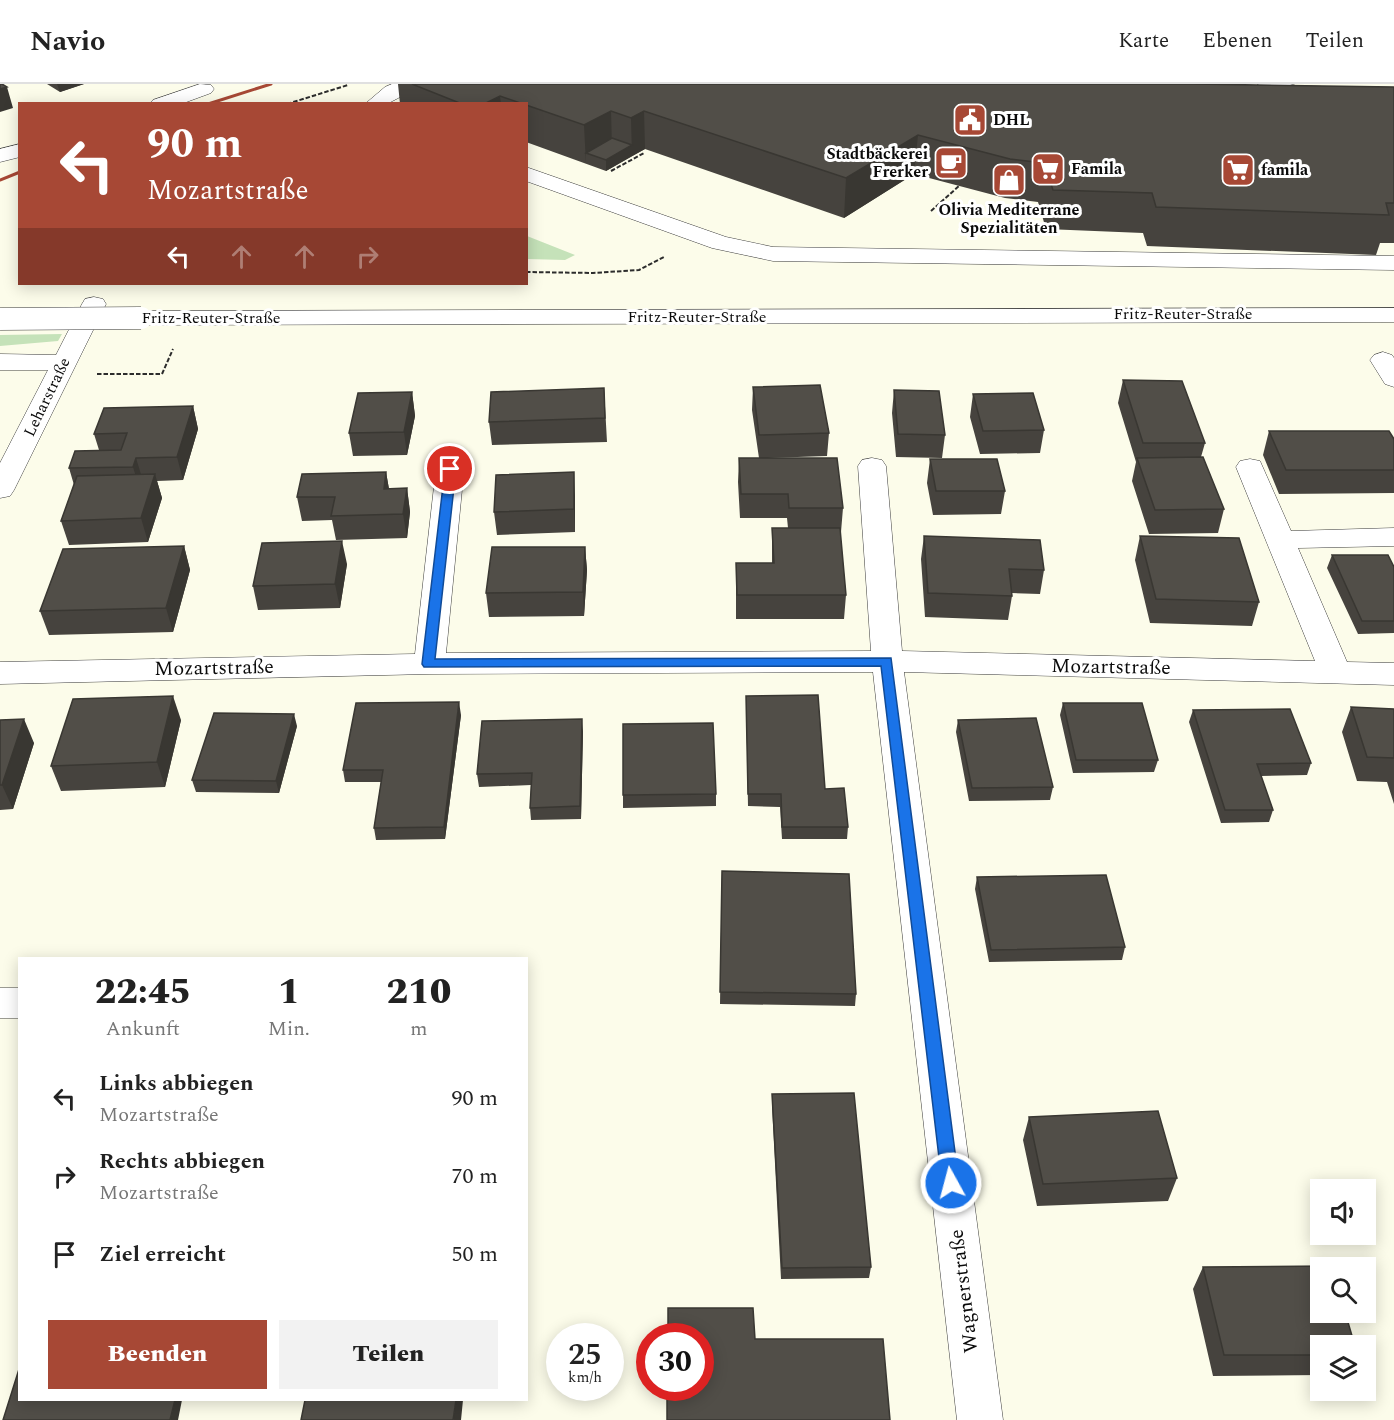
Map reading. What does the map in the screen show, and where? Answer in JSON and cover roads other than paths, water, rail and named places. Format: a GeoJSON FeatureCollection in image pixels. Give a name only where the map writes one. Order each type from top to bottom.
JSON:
{"type":"FeatureCollection","features":[{"type":"Feature","properties":{"kind":"street"},"geometry":{"type":"LineString","coordinates":[[378,102],[392,91],[410,84]]}},
{"type":"Feature","properties":{"kind":"street"},"geometry":{"type":"LineString","coordinates":[[1268,84],[1355,108],[1394,111]]}},
{"type":"Feature","properties":{"kind":"street"},"geometry":{"type":"LineString","coordinates":[[167,102],[204,92]]}},
{"type":"Feature","properties":{"kind":"street"},"geometry":{"type":"LineString","coordinates":[[0,156],[18,151]]}},
{"type":"Feature","properties":{"kind":"street"},"geometry":{"type":"LineString","coordinates":[[528,175],[720,243],[773,254],[1394,263]]}},
{"type":"Feature","properties":{"kind":"street","name":"Leharstraße"},"geometry":{"type":"LineString","coordinates":[[0,490],[94,304]]}},
{"type":"Feature","properties":{"kind":"street","name":"Fritz-Reuter-Straße"},"geometry":{"type":"LineString","coordinates":[[0,319],[1394,315]]}},
{"type":"Feature","properties":{"kind":"street"},"geometry":{"type":"LineString","coordinates":[[0,362],[61,369]]}},
{"type":"Feature","properties":{"kind":"street"},"geometry":{"type":"LineString","coordinates":[[872,466],[887,661]]}},
{"type":"Feature","properties":{"kind":"street"},"geometry":{"type":"LineString","coordinates":[[1250,467],[1335,672]]}},
{"type":"Feature","properties":{"kind":"street"},"geometry":{"type":"LineString","coordinates":[[429,664],[450,469]]}},
{"type":"Feature","properties":{"kind":"street"},"geometry":{"type":"LineString","coordinates":[[1281,540],[1394,537]]}},
{"type":"Feature","properties":{"kind":"street","name":"Mozartstraße"},"geometry":{"type":"LineString","coordinates":[[0,673],[429,664],[887,661],[1394,674]]}},
{"type":"Feature","properties":{"kind":"street","name":"Wagnerstraße"},"geometry":{"type":"LineString","coordinates":[[887,661],[980,1420]]}},
{"type":"Feature","properties":{"kind":"street"},"geometry":{"type":"LineString","coordinates":[[0,1003],[18,1003]]}},
{"type":"Feature","properties":{"kind":"railway"},"geometry":{"type":"LineString","coordinates":[[214,102],[271,84]]}},
{"type":"Feature","properties":{"kind":"railway"},"geometry":{"type":"LineString","coordinates":[[0,180],[18,173]]}},
{"type":"Feature","properties":{"kind":"place","name":"DHL"},"geometry":{"type":"Point","coordinates":[970,120]}},
{"type":"Feature","properties":{"kind":"place","name":"Stadtbäckerei Frerker"},"geometry":{"type":"Point","coordinates":[951,163]}},
{"type":"Feature","properties":{"kind":"place","name":"Famila"},"geometry":{"type":"Point","coordinates":[1048,169]}},
{"type":"Feature","properties":{"kind":"place","name":"famila"},"geometry":{"type":"Point","coordinates":[1238,170]}},
{"type":"Feature","properties":{"kind":"place","name":"Olivia Mediterrane Spezialitäten"},"geometry":{"type":"Point","coordinates":[1009,180]}}]}
